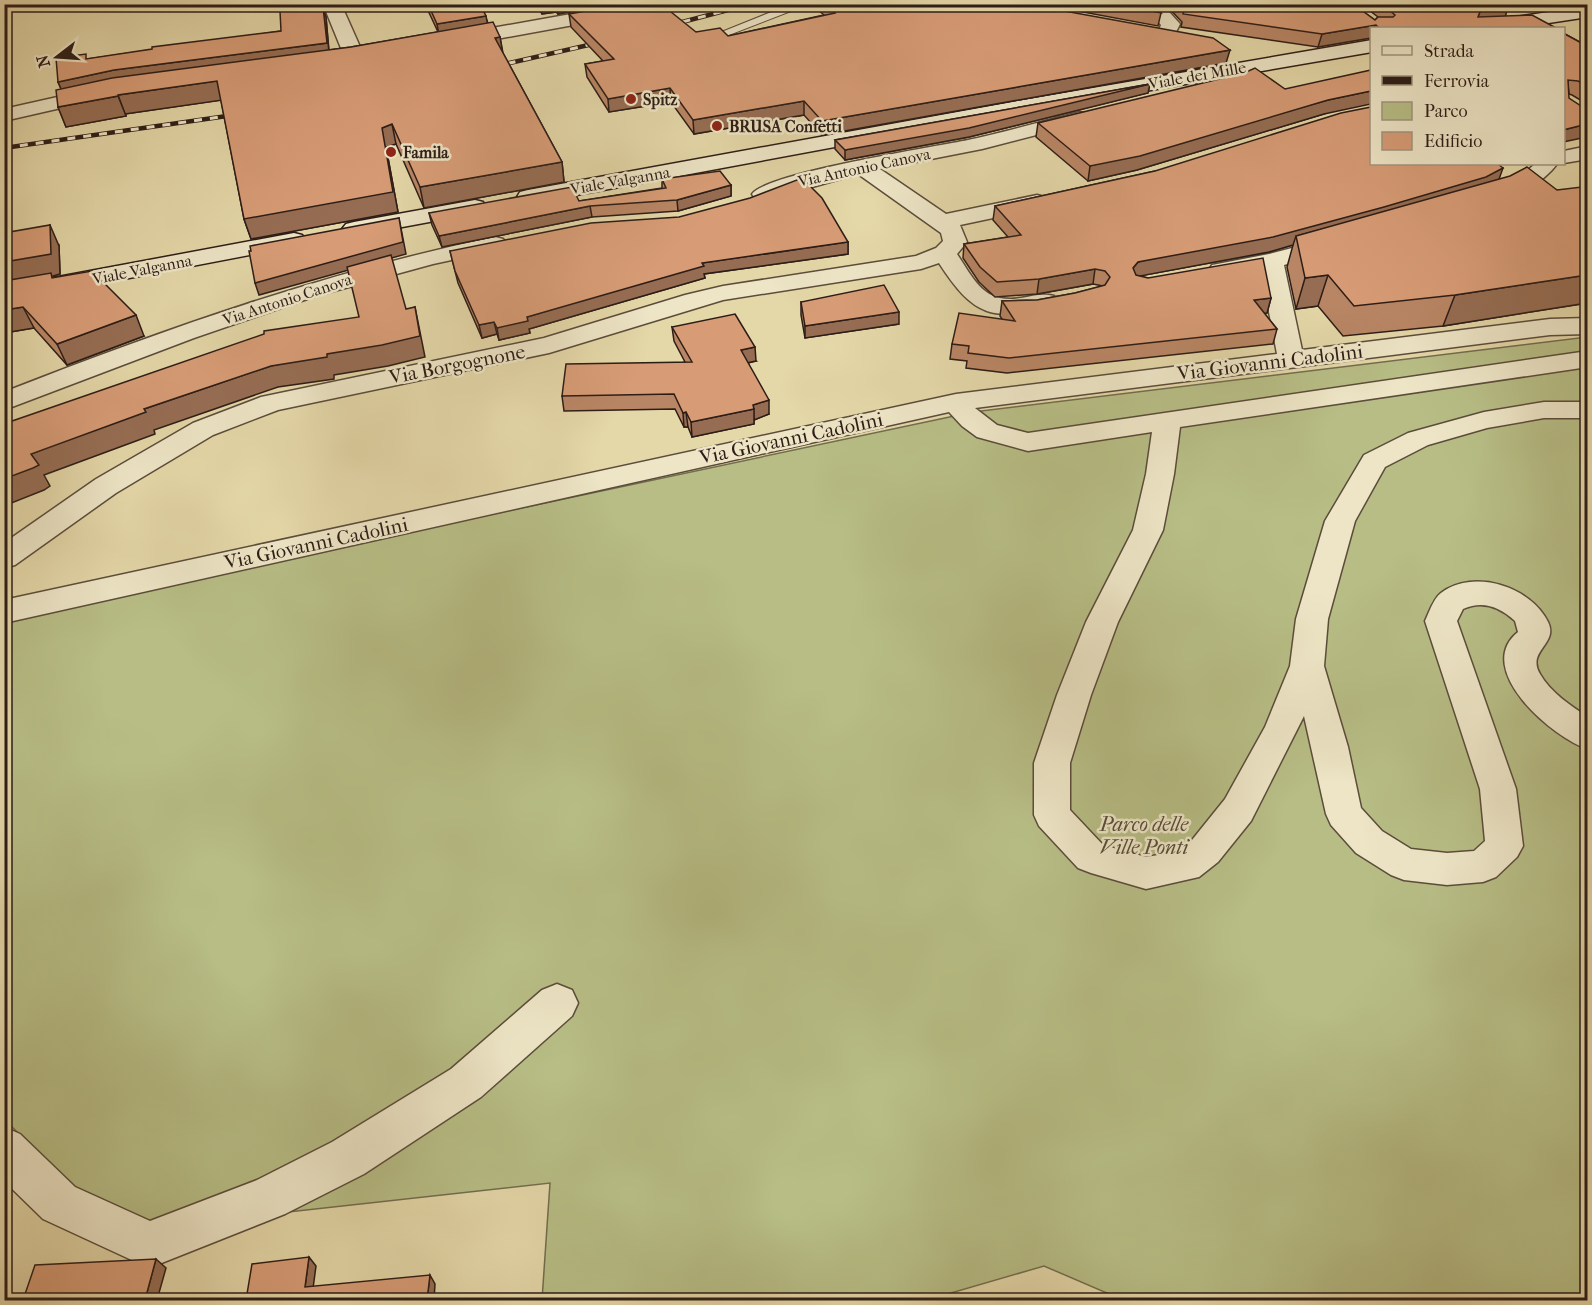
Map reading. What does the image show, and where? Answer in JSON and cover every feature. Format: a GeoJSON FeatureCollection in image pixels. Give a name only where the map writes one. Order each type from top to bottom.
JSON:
{"type":"FeatureCollection","features":[{"type":"Feature","properties":{"kind":"street"},"geometry":{"type":"LineString","coordinates":[[332,4],[354,58]]}},
{"type":"Feature","properties":{"kind":"street"},"geometry":{"type":"LineString","coordinates":[[435,44],[661,4]]}},
{"type":"Feature","properties":{"kind":"street"},"geometry":{"type":"LineString","coordinates":[[1143,30],[1175,36],[1171,24],[1151,4]]}},
{"type":"Feature","properties":{"kind":"street"},"geometry":{"type":"LineString","coordinates":[[1490,27],[1587,11]]}},
{"type":"Feature","properties":{"kind":"street","name":"Viale dei Mille"},"geometry":{"type":"LineString","coordinates":[[1023,106],[1284,59],[1370,46]]}},
{"type":"Feature","properties":{"kind":"street"},"geometry":{"type":"LineString","coordinates":[[1247,50],[1284,59]]}},
{"type":"Feature","properties":{"kind":"street"},"geometry":{"type":"LineString","coordinates":[[331,61],[377,54]]}},
{"type":"Feature","properties":{"kind":"street","name":"Via Antonio Canova"},"geometry":{"type":"LineString","coordinates":[[742,203],[794,182],[860,165],[969,145],[1233,80],[1284,59]]}},
{"type":"Feature","properties":{"kind":"street"},"geometry":{"type":"LineString","coordinates":[[4,115],[119,89]]}},
{"type":"Feature","properties":{"kind":"street","name":"Viale Valganna"},"geometry":{"type":"LineString","coordinates":[[4,295],[1023,106]]}},
{"type":"Feature","properties":{"kind":"street"},"geometry":{"type":"LineString","coordinates":[[1565,157],[1587,152]]}},
{"type":"Feature","properties":{"kind":"street"},"geometry":{"type":"LineString","coordinates":[[860,165],[952,230],[955,242],[944,253],[978,298],[987,305],[1003,308],[1070,297]]}},
{"type":"Feature","properties":{"kind":"street"},"geometry":{"type":"LineString","coordinates":[[1478,201],[1545,176]]}},
{"type":"Feature","properties":{"kind":"street"},"geometry":{"type":"LineString","coordinates":[[942,222],[1056,198]]}},
{"type":"Feature","properties":{"kind":"street"},"geometry":{"type":"LineString","coordinates":[[1202,274],[1271,261],[1356,238]]}},
{"type":"Feature","properties":{"kind":"street","name":"Via Antonio Canova"},"geometry":{"type":"LineString","coordinates":[[4,402],[133,351],[311,289],[405,263],[513,241]]}},
{"type":"Feature","properties":{"kind":"street","name":"Via Borgognone"},"geometry":{"type":"LineString","coordinates":[[4,558],[106,486],[194,435],[271,403],[549,345],[723,293],[921,262],[944,253]]}},
{"type":"Feature","properties":{"kind":"street"},"geometry":{"type":"LineString","coordinates":[[1271,261],[1291,359]]}},
{"type":"Feature","properties":{"kind":"street","name":"Via Giovanni Cadolini"},"geometry":{"type":"LineString","coordinates":[[4,612],[956,402],[1550,327],[1587,326]]}},
{"type":"Feature","properties":{"kind":"street"},"geometry":{"type":"LineString","coordinates":[[956,402],[971,422],[998,437],[1028,442],[1587,359]]}},
{"type":"Feature","properties":{"kind":"street"},"geometry":{"type":"LineString","coordinates":[[1167,422],[1160,474],[1148,530],[1102,622],[1074,695],[1052,763],[1052,815],[1091,857],[1146,873],[1185,866],[1205,851],[1238,810],[1282,729],[1306,666],[1312,619],[1340,521],[1374,461],[1418,439],[1484,420],[1544,410],[1587,410]]}},
{"type":"Feature","properties":{"kind":"street"},"geometry":{"type":"LineString","coordinates":[[1306,666],[1330,747],[1344,814],[1369,842],[1404,864],[1447,869],[1484,866],[1504,846],[1498,789],[1441,621],[1450,602],[1468,593],[1497,594],[1522,608],[1536,627],[1535,637],[1524,645],[1520,661],[1527,684],[1550,709],[1587,736]]}},
{"type":"Feature","properties":{"kind":"street"},"geometry":{"type":"LineString","coordinates":[[4,1149],[59,1203],[149,1245],[270,1198],[348,1158],[466,1083],[557,1003]]}},
{"type":"Feature","properties":{"kind":"lane"},"geometry":{"type":"LineString","coordinates":[[725,33],[804,4]]}},
{"type":"Feature","properties":{"kind":"green space","name":"Parco delle Ville Ponti"},"geometry":{"type":"Polygon","coordinates":[[[1587,337],[1587,1300],[1123,1300],[1044,1266],[927,1300],[542,1300],[550,1183],[117,1231],[5,1120],[4,618],[973,412],[1587,337]]]}},
{"type":"Feature","properties":{"kind":"building"},"geometry":{"type":"Polygon","coordinates":[[[428,4],[480,4],[486,16],[437,24],[428,4]]]}},
{"type":"Feature","properties":{"kind":"building"},"geometry":{"type":"Polygon","coordinates":[[[626,4],[661,4],[696,32],[720,28],[728,36],[835,13],[826,4],[1026,4],[1213,38],[1230,50],[822,121],[804,101],[693,120],[670,88],[608,99],[585,64],[614,59],[569,14],[626,4]]]}},
{"type":"Feature","properties":{"kind":"building"},"geometry":{"type":"Polygon","coordinates":[[[1114,4],[1154,4],[1161,13],[1114,4]]]}},
{"type":"Feature","properties":{"kind":"building"},"geometry":{"type":"Polygon","coordinates":[[[1179,4],[1353,4],[1375,20],[1378,17],[1395,15],[1382,4],[1505,4],[1481,9],[1478,17],[1532,15],[1554,27],[1378,27],[1376,25],[1322,34],[1183,14],[1184,10],[1179,4]]]}},
{"type":"Feature","properties":{"kind":"building"},"geometry":{"type":"Polygon","coordinates":[[[323,7],[327,43],[114,70],[58,82],[56,58],[86,54],[86,59],[152,49],[152,47],[281,31],[280,11],[323,7]]]}},
{"type":"Feature","properties":{"kind":"building"},"geometry":{"type":"Polygon","coordinates":[[[493,22],[500,37],[495,38],[562,162],[420,187],[392,124],[382,128],[393,192],[244,219],[217,81],[118,95],[58,107],[56,90],[112,78],[351,47],[493,22]]]}},
{"type":"Feature","properties":{"kind":"building"},"geometry":{"type":"Polygon","coordinates":[[[1565,34],[1587,46],[1587,87],[1578,81],[1568,80],[1569,98],[1587,110],[1587,124],[1565,130],[1565,34]]]}},
{"type":"Feature","properties":{"kind":"building"},"geometry":{"type":"Polygon","coordinates":[[[1255,68],[1285,89],[1370,70],[1370,91],[1328,100],[1140,156],[1090,166],[1038,123],[1244,73],[1255,68]]]}},
{"type":"Feature","properties":{"kind":"building"},"geometry":{"type":"Polygon","coordinates":[[[1150,84],[969,128],[845,150],[835,140],[1150,84]]]}},
{"type":"Feature","properties":{"kind":"building"},"geometry":{"type":"Polygon","coordinates":[[[1370,107],[1370,165],[1499,165],[1503,168],[1486,177],[1273,237],[1138,262],[1133,268],[1136,275],[1148,278],[1263,258],[1271,298],[1254,300],[1277,329],[1009,358],[968,353],[969,346],[952,344],[959,313],[1015,321],[1002,301],[1037,300],[1075,293],[1105,285],[1110,277],[1105,271],[1095,269],[1039,279],[997,282],[980,267],[964,244],[1021,235],[995,206],[1155,171],[1341,113],[1370,107]]]}},
{"type":"Feature","properties":{"kind":"building"},"geometry":{"type":"Polygon","coordinates":[[[1527,167],[1557,190],[1582,187],[1587,191],[1587,275],[1455,295],[1354,306],[1328,275],[1305,278],[1296,236],[1510,176],[1527,167]]]}},
{"type":"Feature","properties":{"kind":"building"},"geometry":{"type":"Polygon","coordinates":[[[720,171],[731,185],[677,200],[590,206],[439,236],[429,213],[572,187],[579,201],[666,188],[662,179],[720,171]]]}},
{"type":"Feature","properties":{"kind":"building"},"geometry":{"type":"Polygon","coordinates":[[[802,178],[822,198],[848,242],[702,263],[704,266],[527,317],[528,321],[497,328],[494,322],[479,325],[455,271],[450,251],[591,223],[679,217],[750,198],[802,178]]]}},
{"type":"Feature","properties":{"kind":"building"},"geometry":{"type":"Polygon","coordinates":[[[399,218],[403,242],[255,283],[250,246],[399,218]]]}},
{"type":"Feature","properties":{"kind":"building"},"geometry":{"type":"Polygon","coordinates":[[[50,225],[51,254],[4,262],[4,233],[50,225]]]}},
{"type":"Feature","properties":{"kind":"building"},"geometry":{"type":"Polygon","coordinates":[[[391,255],[406,309],[415,307],[420,336],[327,354],[327,357],[271,366],[144,409],[146,412],[31,454],[39,465],[4,479],[4,420],[10,418],[12,421],[264,334],[264,331],[359,317],[347,267],[391,255]]]}},
{"type":"Feature","properties":{"kind":"building"},"geometry":{"type":"Polygon","coordinates":[[[92,271],[136,315],[57,344],[23,307],[4,310],[4,281],[51,273],[52,278],[92,271]]]}},
{"type":"Feature","properties":{"kind":"building"},"geometry":{"type":"Polygon","coordinates":[[[884,285],[899,312],[805,326],[801,302],[884,285]]]}},
{"type":"Feature","properties":{"kind":"building"},"geometry":{"type":"Polygon","coordinates":[[[735,314],[755,347],[741,350],[769,400],[753,405],[754,409],[691,422],[686,412],[683,413],[674,394],[562,396],[566,364],[692,362],[672,327],[735,314]]]}},
{"type":"Feature","properties":{"kind":"building"},"geometry":{"type":"Polygon","coordinates":[[[309,1257],[305,1287],[430,1275],[427,1300],[246,1300],[252,1264],[309,1257]]]}},
{"type":"Feature","properties":{"kind":"building"},"geometry":{"type":"Polygon","coordinates":[[[156,1259],[145,1300],[23,1300],[35,1265],[156,1259]]]}},
{"type":"Feature","properties":{"kind":"railway"},"geometry":{"type":"LineString","coordinates":[[667,26],[751,4]]}},
{"type":"Feature","properties":{"kind":"railway"},"geometry":{"type":"LineString","coordinates":[[492,67],[606,41]]}},
{"type":"Feature","properties":{"kind":"railway"},"geometry":{"type":"LineString","coordinates":[[4,148],[241,114]]}},
{"type":"Feature","properties":{"kind":"place","name":"Spitz"},"geometry":{"type":"Point","coordinates":[631,99]}},
{"type":"Feature","properties":{"kind":"place","name":"BRUSA Confetti"},"geometry":{"type":"Point","coordinates":[717,126]}},
{"type":"Feature","properties":{"kind":"place","name":"Famila"},"geometry":{"type":"Point","coordinates":[391,152]}}]}
